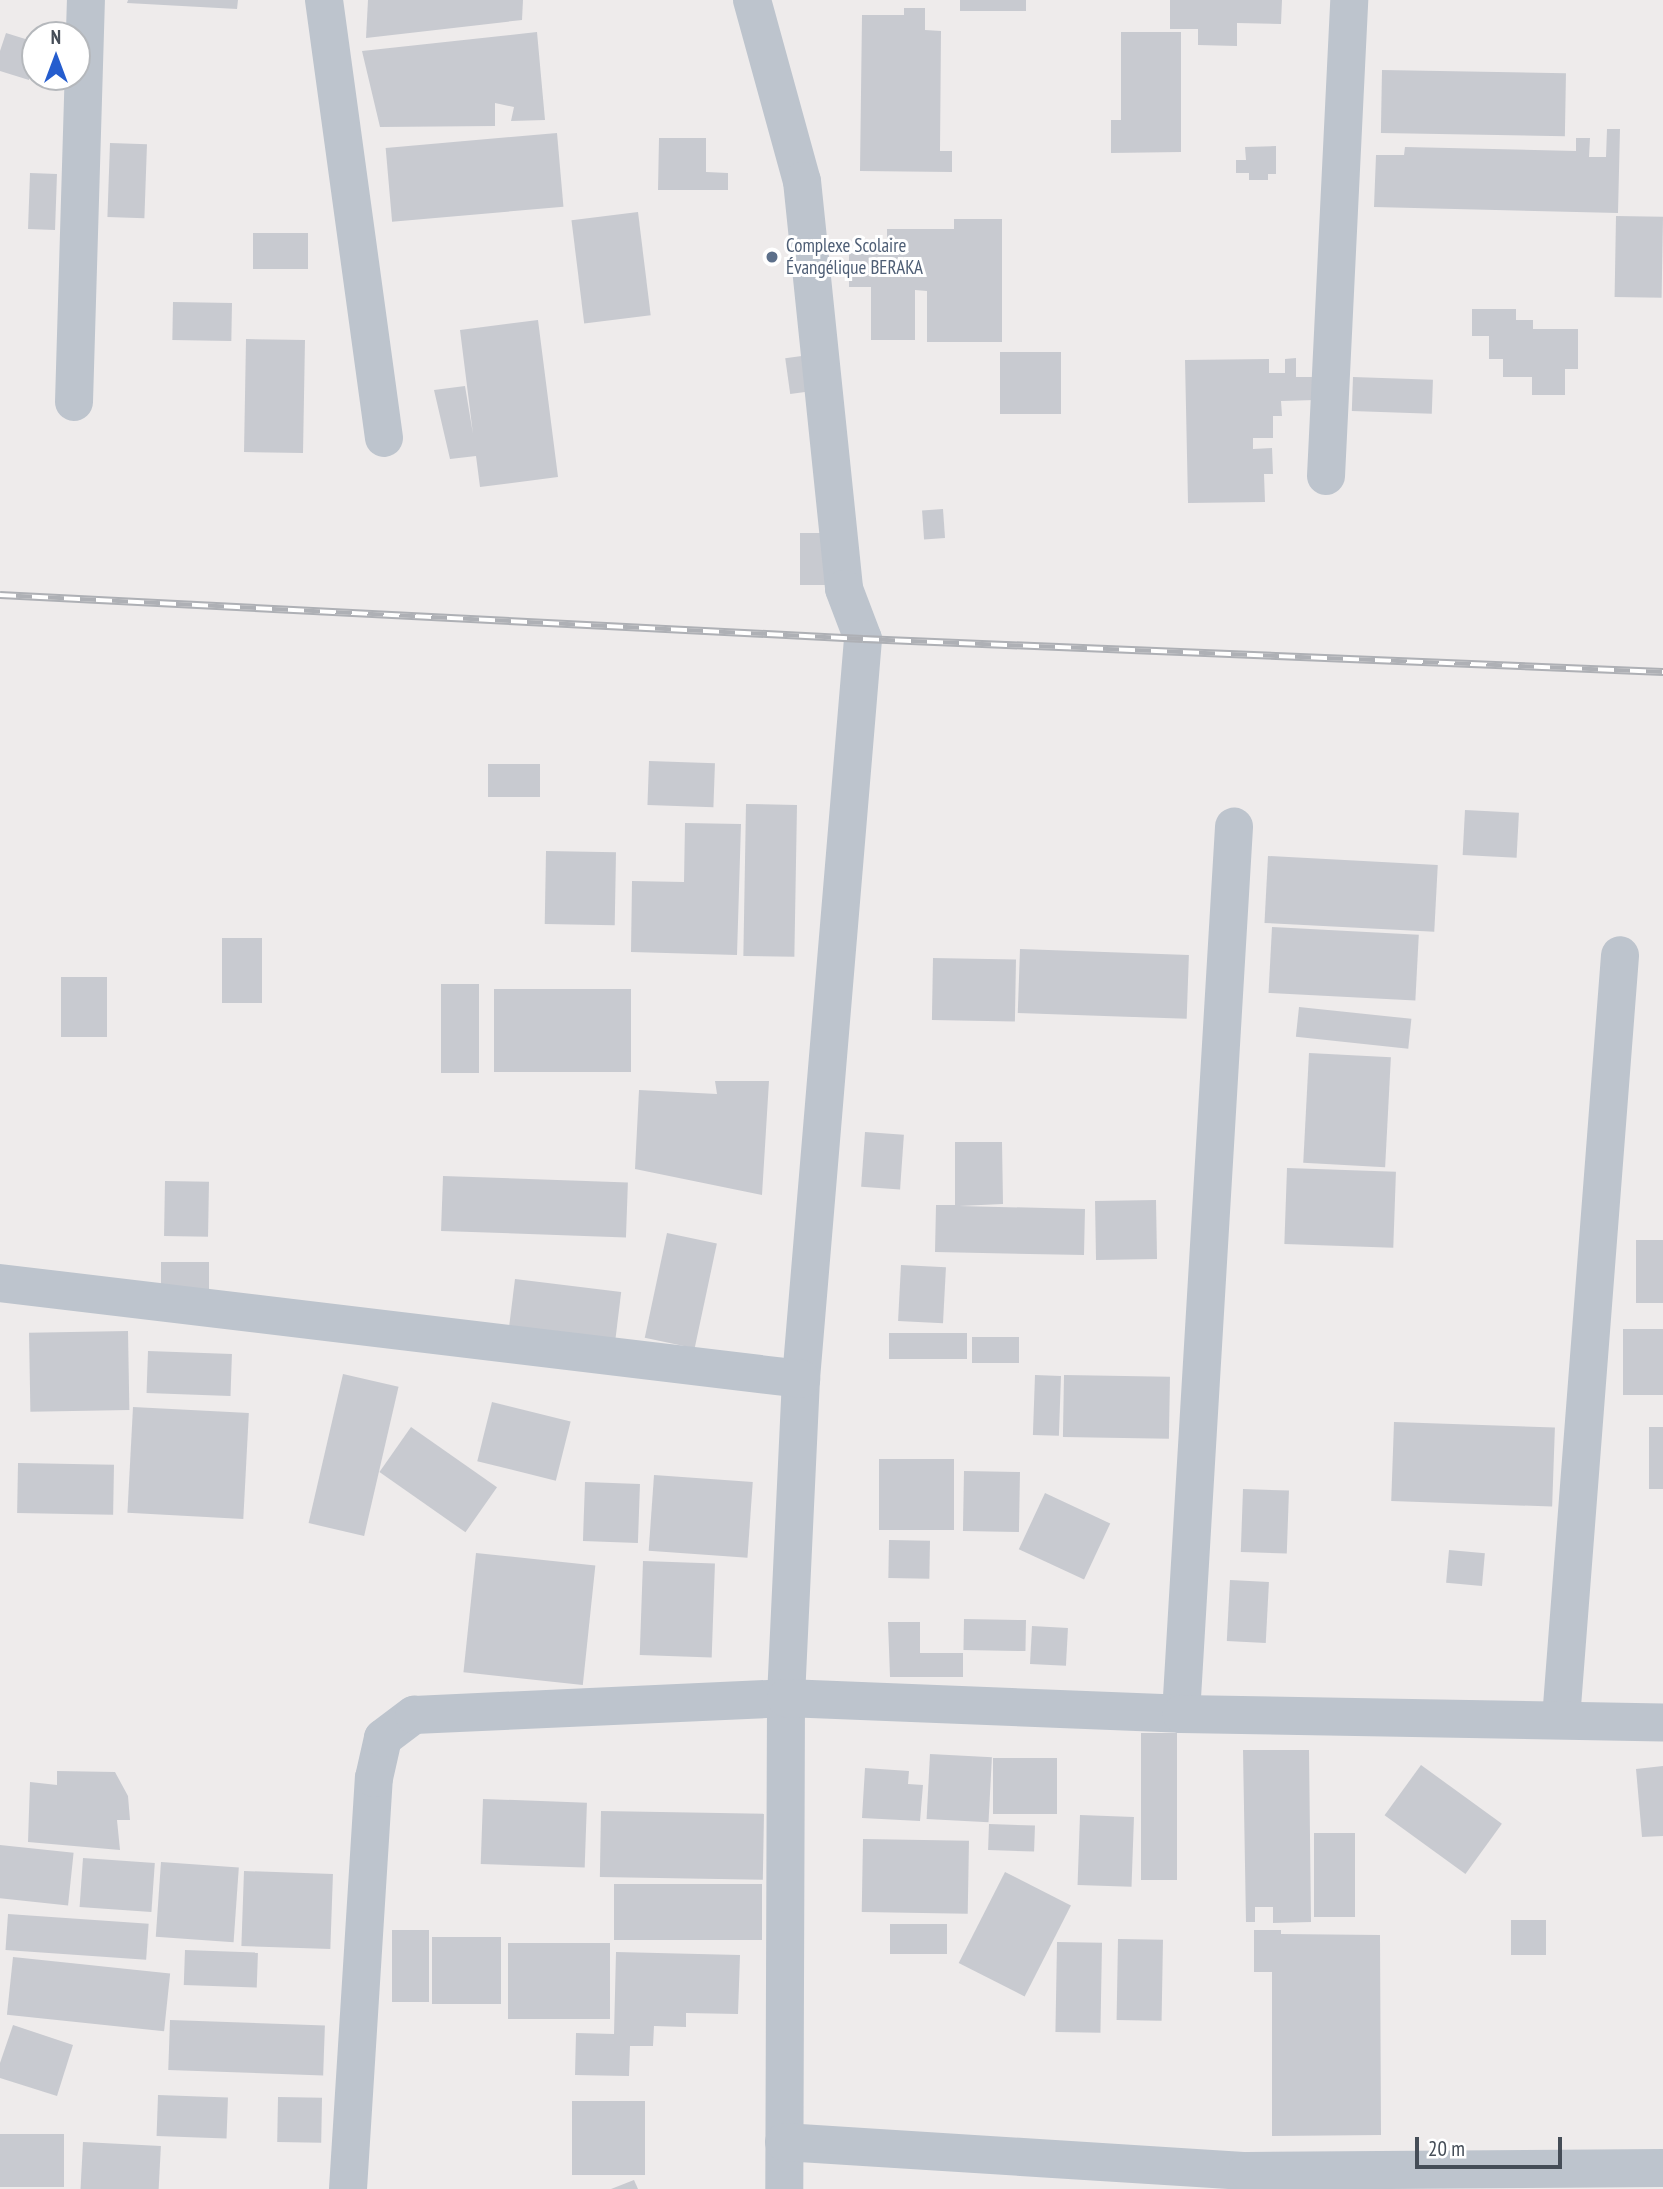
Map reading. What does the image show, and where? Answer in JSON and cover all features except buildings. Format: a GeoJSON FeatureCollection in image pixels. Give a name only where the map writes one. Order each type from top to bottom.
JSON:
{"type":"FeatureCollection","features":[{"type":"Feature","properties":{"kind":"street"},"geometry":{"type":"LineString","coordinates":[[75,402],[86,0]]}},
{"type":"Feature","properties":{"kind":"street"},"geometry":{"type":"LineString","coordinates":[[324,0],[384,438]]}},
{"type":"Feature","properties":{"kind":"street"},"geometry":{"type":"LineString","coordinates":[[752,0],[802,181],[844,589],[863,639],[801,1379],[786,1698],[784,2189]]}},
{"type":"Feature","properties":{"kind":"street"},"geometry":{"type":"LineString","coordinates":[[1326,476],[1349,0]]}},
{"type":"Feature","properties":{"kind":"street"},"geometry":{"type":"LineString","coordinates":[[1181,1714],[1234,827]]}},
{"type":"Feature","properties":{"kind":"street"},"geometry":{"type":"LineString","coordinates":[[1561,1719],[1620,955]]}},
{"type":"Feature","properties":{"kind":"street"},"geometry":{"type":"LineString","coordinates":[[0,1283],[801,1379]]}},
{"type":"Feature","properties":{"kind":"street"},"geometry":{"type":"LineString","coordinates":[[348,2189],[374,1778],[383,1738],[414,1715],[786,1698],[1181,1714],[1663,1722]]}},
{"type":"Feature","properties":{"kind":"street"},"geometry":{"type":"LineString","coordinates":[[784,2142],[1247,2180],[1663,2168]]}},
{"type":"Feature","properties":{"kind":"railway"},"geometry":{"type":"LineString","coordinates":[[0,595],[863,639],[1663,672]]}},
{"type":"Feature","properties":{"kind":"place","name":"Complexe Scolaire Évangélique BERAKA"},"geometry":{"type":"Point","coordinates":[772,257]}}]}
